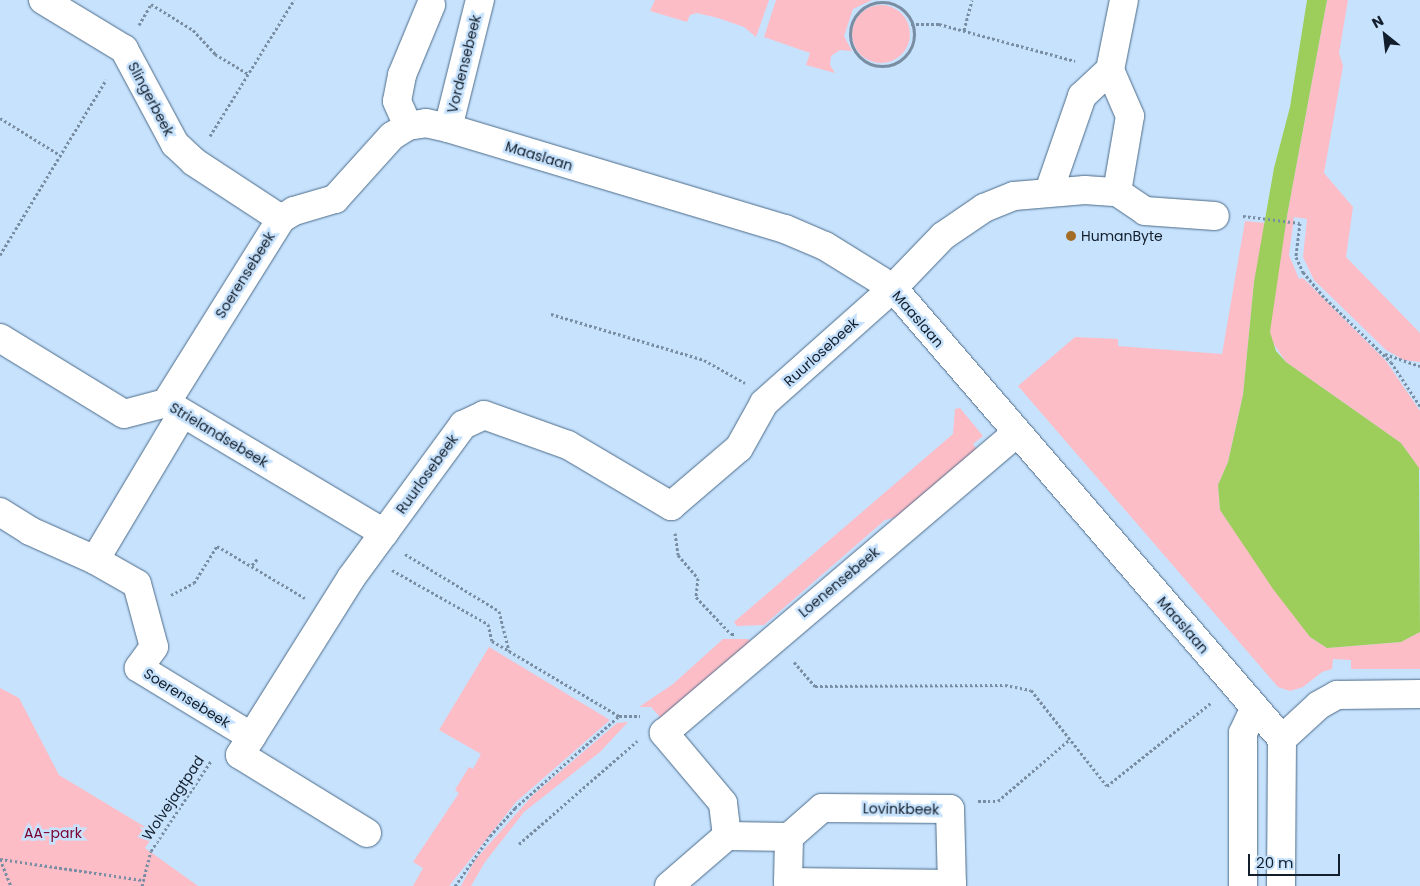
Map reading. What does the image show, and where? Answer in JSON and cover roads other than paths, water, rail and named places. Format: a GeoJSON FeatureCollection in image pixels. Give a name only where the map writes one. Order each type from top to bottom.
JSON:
{"type":"FeatureCollection","features":[{"type":"Feature","properties":{"kind":"street","name":"Slingerbeek"},"geometry":{"type":"LineString","coordinates":[[43,0],[124,49],[175,144],[194,162],[281,219]]}},
{"type":"Feature","properties":{"kind":"street","name":"Vordensebeek"},"geometry":{"type":"LineString","coordinates":[[448,128],[480,0]]}},
{"type":"Feature","properties":{"kind":"street"},"geometry":{"type":"LineString","coordinates":[[1124,0],[1110,70],[1130,116],[1117,192],[1146,211],[1215,216]]}},
{"type":"Feature","properties":{"kind":"street"},"geometry":{"type":"LineString","coordinates":[[431,4],[402,75],[397,101],[408,126],[426,123],[448,128]]}},
{"type":"Feature","properties":{"kind":"street"},"geometry":{"type":"LineString","coordinates":[[1049,191],[1082,96],[1110,70]]}},
{"type":"Feature","properties":{"kind":"street","name":"Soerensebeek"},"geometry":{"type":"LineString","coordinates":[[95,560],[174,408],[281,219],[294,211],[335,199],[392,136],[408,126]]}},
{"type":"Feature","properties":{"kind":"street","name":"Maaslaan"},"geometry":{"type":"LineString","coordinates":[[448,128],[785,229],[826,246],[893,288],[1254,709],[1282,739]]}},
{"type":"Feature","properties":{"kind":"street","name":"Ruurlosebeek"},"geometry":{"type":"LineString","coordinates":[[367,833],[240,756],[242,732],[330,613],[384,533],[463,425],[484,414],[568,445],[671,506],[739,448],[764,404],[893,288],[930,248],[974,213],[1014,196],[1049,191],[1117,192]]}},
{"type":"Feature","properties":{"kind":"street","name":"Strielandsebeek"},"geometry":{"type":"LineString","coordinates":[[0,338],[124,414],[174,408],[384,533]]}},
{"type":"Feature","properties":{"kind":"street","name":"Loenensebeek"},"geometry":{"type":"LineString","coordinates":[[727,836],[723,803],[660,728],[774,638],[1016,433]]}},
{"type":"Feature","properties":{"kind":"street","name":"Soerensebeek"},"geometry":{"type":"LineString","coordinates":[[0,512],[30,531],[95,560],[137,584],[154,647],[139,668],[242,732]]}},
{"type":"Feature","properties":{"kind":"street"},"geometry":{"type":"LineString","coordinates":[[1281,886],[1282,739],[1319,705],[1337,695],[1420,694]]}},
{"type":"Feature","properties":{"kind":"street"},"geometry":{"type":"LineString","coordinates":[[1243,886],[1243,734],[1254,709]]}},
{"type":"Feature","properties":{"kind":"street","name":"Lovinkbeek"},"geometry":{"type":"LineString","coordinates":[[822,808],[950,809],[952,885],[788,882],[789,837],[822,808]]}},
{"type":"Feature","properties":{"kind":"street"},"geometry":{"type":"LineString","coordinates":[[668,886],[727,836],[789,837]]}},
{"type":"Feature","properties":{"kind":"place","name":"HumanByte"},"geometry":{"type":"Point","coordinates":[1071,236]}},
{"type":"Feature","properties":{"kind":"park label","name":"AA-park"},"geometry":{"type":"Point","coordinates":[53,833]}}]}
